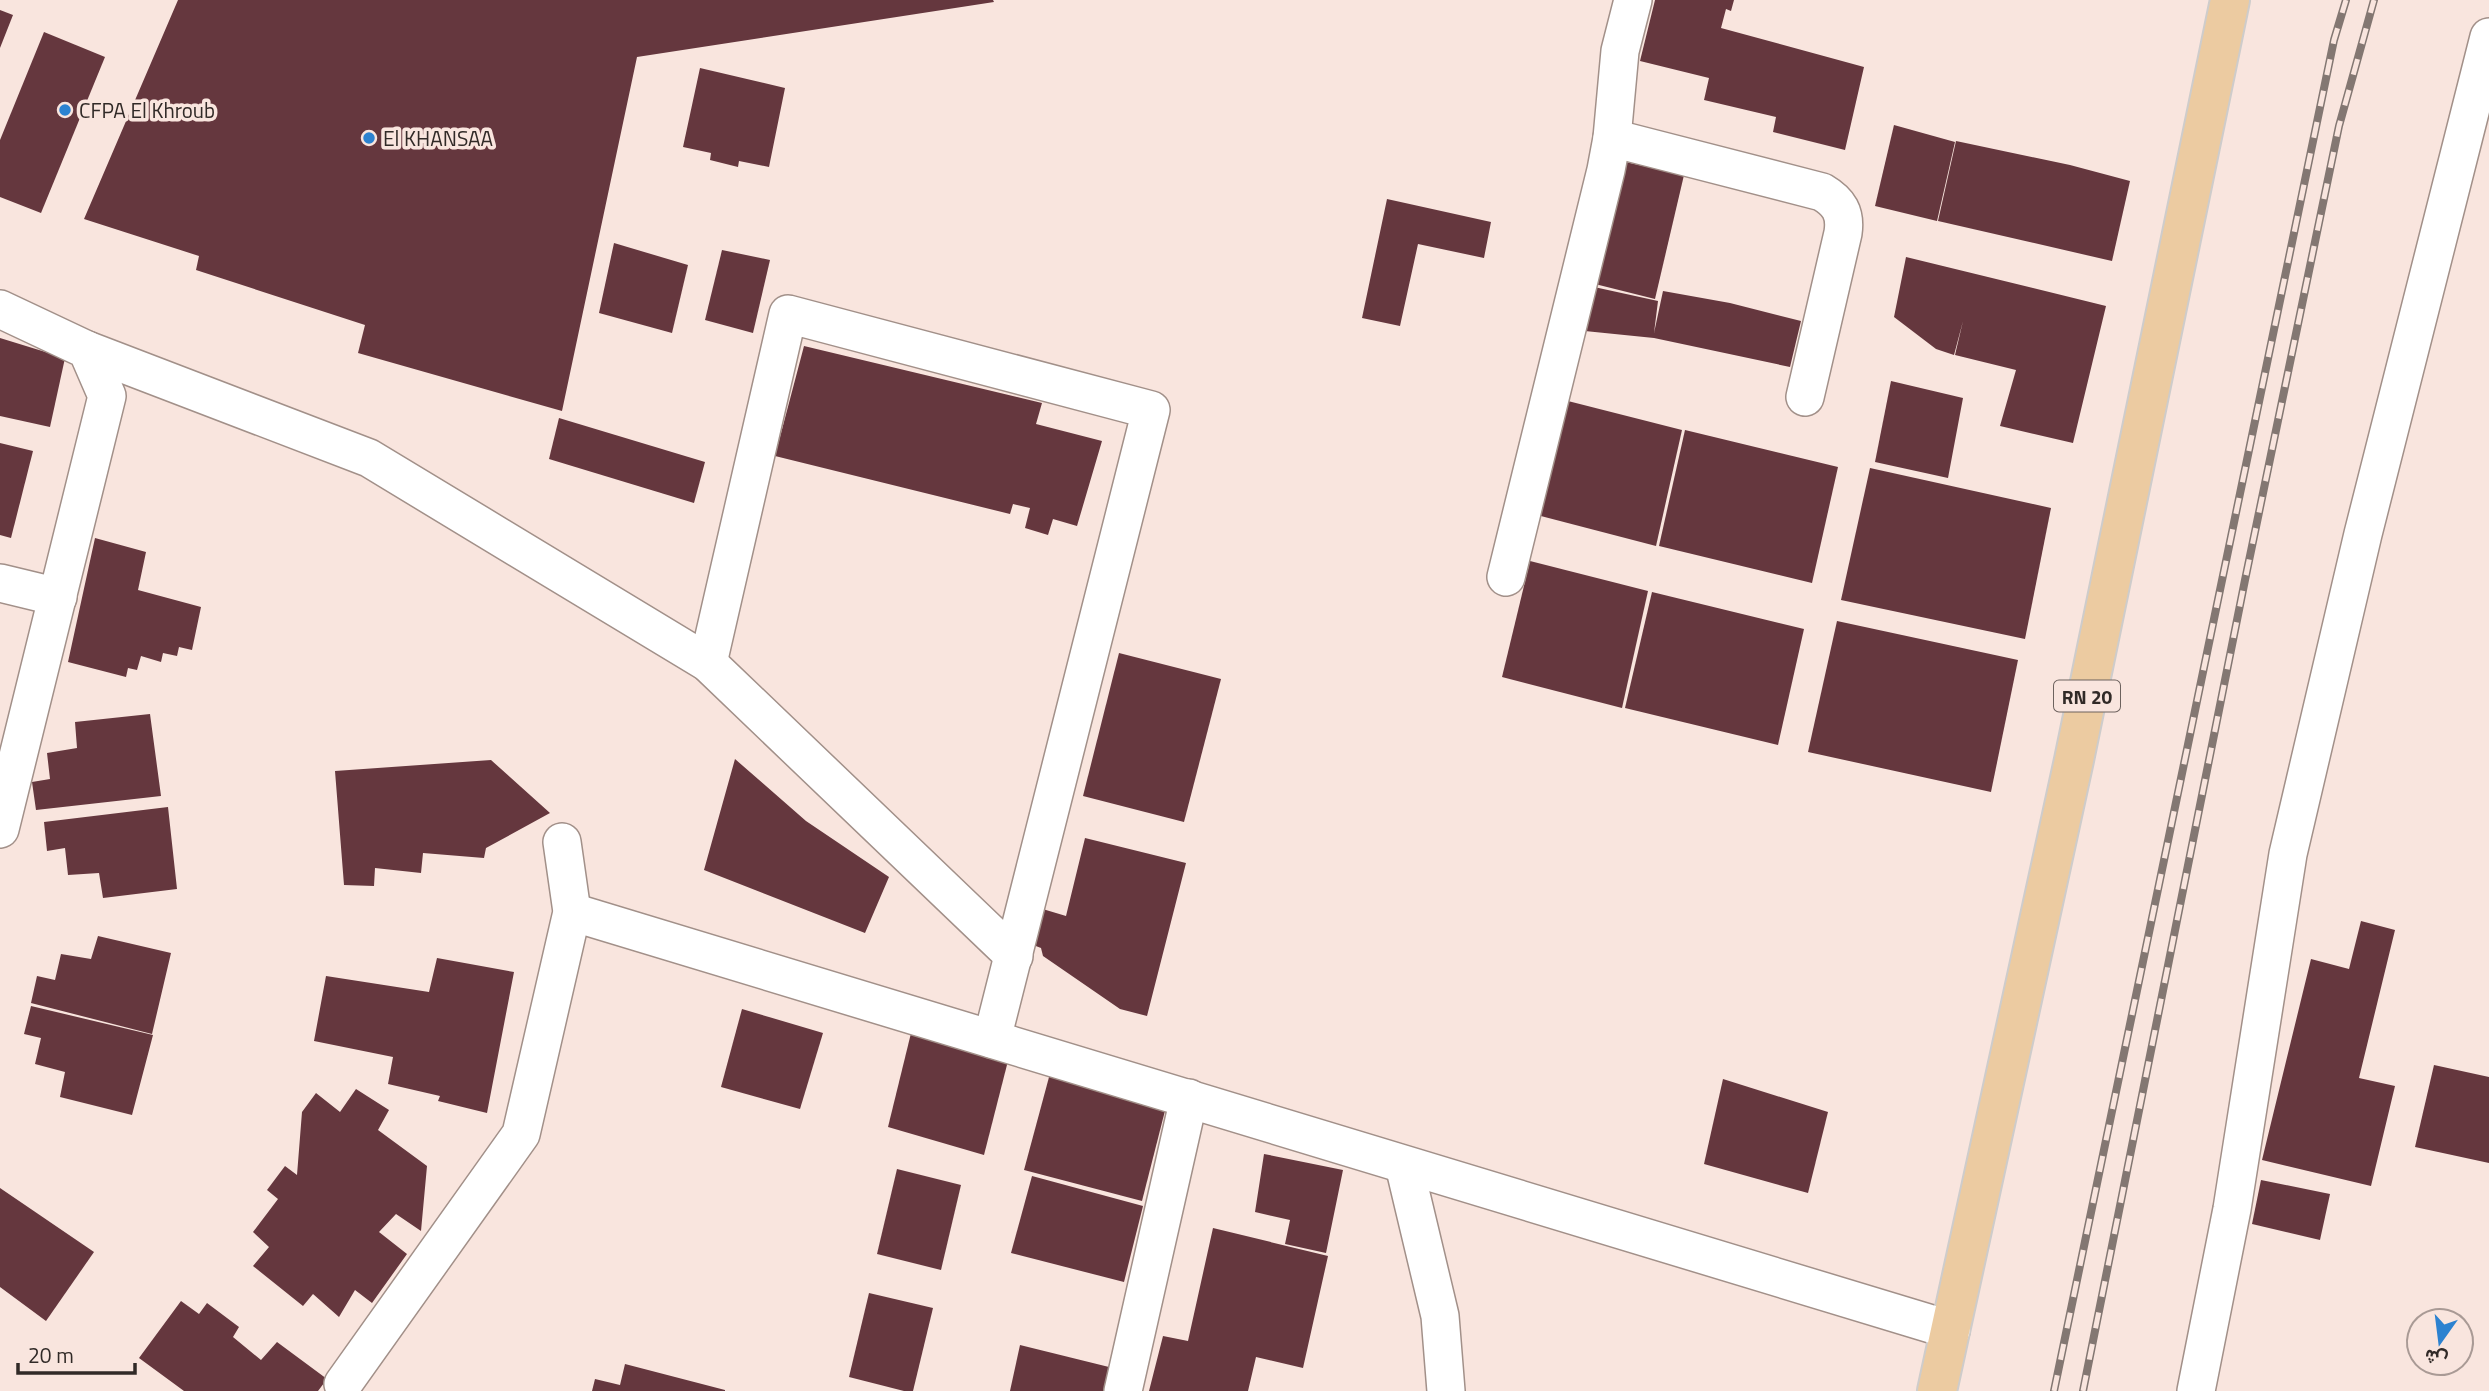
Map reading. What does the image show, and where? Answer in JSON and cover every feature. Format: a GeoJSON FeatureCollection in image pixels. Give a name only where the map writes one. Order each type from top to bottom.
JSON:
{"type":"FeatureCollection","features":[{"type":"Feature","properties":{"kind":"main road","name":"RN 20"},"geometry":{"type":"LineString","coordinates":[[1937,1391],[2074,760],[2230,0]]}},
{"type":"Feature","properties":{"kind":"street"},"geometry":{"type":"LineString","coordinates":[[1506,577],[1612,138],[1620,51],[1633,0]]}},
{"type":"Feature","properties":{"kind":"street"},"geometry":{"type":"LineString","coordinates":[[2196,1391],[2232,1209],[2288,854],[2363,534],[2489,37]]}},
{"type":"Feature","properties":{"kind":"street"},"geometry":{"type":"LineString","coordinates":[[1612,138],[1822,192],[1839,205],[1843,214],[1843,233],[1805,397]]}},
{"type":"Feature","properties":{"kind":"street"},"geometry":{"type":"LineString","coordinates":[[0,309],[87,350],[369,458],[708,663],[1014,956]]}},
{"type":"Feature","properties":{"kind":"street"},"geometry":{"type":"LineString","coordinates":[[708,663],[788,314],[1151,410],[992,1039]]}},
{"type":"Feature","properties":{"kind":"street"},"geometry":{"type":"LineString","coordinates":[[0,829],[107,396],[87,350]]}},
{"type":"Feature","properties":{"kind":"street"},"geometry":{"type":"LineString","coordinates":[[0,583],[58,597]]}},
{"type":"Feature","properties":{"kind":"street"},"geometry":{"type":"LineString","coordinates":[[343,1384],[521,1134],[572,912],[562,842]]}},
{"type":"Feature","properties":{"kind":"street"},"geometry":{"type":"LineString","coordinates":[[572,912],[1951,1330]]}},
{"type":"Feature","properties":{"kind":"street"},"geometry":{"type":"LineString","coordinates":[[1123,1391],[1189,1098]]}},
{"type":"Feature","properties":{"kind":"street"},"geometry":{"type":"LineString","coordinates":[[1404,1165],[1440,1316],[1446,1391]]}},
{"type":"Feature","properties":{"kind":"building","name":"El KHANSAA"},"geometry":{"type":"Polygon","coordinates":[[[178,0],[994,2],[637,57],[562,411],[358,353],[365,325],[196,270],[199,256],[84,219],[178,0]]]}},
{"type":"Feature","properties":{"kind":"building"},"geometry":{"type":"Polygon","coordinates":[[[1655,0],[1734,0],[1731,11],[1726,9],[1721,28],[1864,67],[1845,150],[1773,132],[1776,117],[1704,100],[1709,78],[1640,61],[1655,0]]]}},
{"type":"Feature","properties":{"kind":"building"},"geometry":{"type":"Polygon","coordinates":[[[0,10],[13,15],[0,48],[0,10]]]}},
{"type":"Feature","properties":{"kind":"building"},"geometry":{"type":"Polygon","coordinates":[[[44,32],[105,57],[41,213],[0,197],[0,140],[44,32]]]}},
{"type":"Feature","properties":{"kind":"building"},"geometry":{"type":"Polygon","coordinates":[[[700,68],[785,88],[769,167],[739,161],[738,167],[710,160],[711,153],[683,147],[700,68]]]}},
{"type":"Feature","properties":{"kind":"building"},"geometry":{"type":"Polygon","coordinates":[[[1894,125],[1955,142],[1937,221],[1875,206],[1894,125]]]}},
{"type":"Feature","properties":{"kind":"building"},"geometry":{"type":"Polygon","coordinates":[[[1956,141],[2070,165],[2130,181],[2112,261],[1938,221],[1956,141]]]}},
{"type":"Feature","properties":{"kind":"building"},"geometry":{"type":"Polygon","coordinates":[[[1612,159],[1684,175],[1655,299],[1583,281],[1612,159]]]}},
{"type":"Feature","properties":{"kind":"building"},"geometry":{"type":"Polygon","coordinates":[[[1387,199],[1491,222],[1484,258],[1418,244],[1400,326],[1362,318],[1387,199]]]}},
{"type":"Feature","properties":{"kind":"building"},"geometry":{"type":"Polygon","coordinates":[[[614,243],[688,265],[672,333],[599,313],[614,243]]]}},
{"type":"Feature","properties":{"kind":"building"},"geometry":{"type":"Polygon","coordinates":[[[722,250],[770,260],[753,333],[705,320],[722,250]]]}},
{"type":"Feature","properties":{"kind":"building"},"geometry":{"type":"Polygon","coordinates":[[[1906,257],[2106,306],[2073,443],[2000,426],[2016,370],[1955,355],[1963,321],[1954,355],[1936,349],[1894,317],[1906,257]]]}},
{"type":"Feature","properties":{"kind":"building"},"geometry":{"type":"Polygon","coordinates":[[[1585,285],[1658,301],[1654,333],[1663,291],[1730,303],[1801,321],[1790,367],[1654,338],[1575,330],[1585,285]]]}},
{"type":"Feature","properties":{"kind":"building"},"geometry":{"type":"Polygon","coordinates":[[[0,338],[65,358],[50,427],[0,416],[0,338]]]}},
{"type":"Feature","properties":{"kind":"building"},"geometry":{"type":"Polygon","coordinates":[[[804,346],[1042,403],[1036,424],[1102,441],[1077,526],[1053,519],[1048,535],[1025,528],[1030,508],[1013,504],[1010,514],[775,456],[804,346]]]}},
{"type":"Feature","properties":{"kind":"building"},"geometry":{"type":"Polygon","coordinates":[[[1891,381],[1963,398],[1948,478],[1875,462],[1891,381]]]}},
{"type":"Feature","properties":{"kind":"building"},"geometry":{"type":"Polygon","coordinates":[[[1564,400],[1682,430],[1656,546],[1537,515],[1564,400]]]}},
{"type":"Feature","properties":{"kind":"building"},"geometry":{"type":"Polygon","coordinates":[[[559,418],[705,462],[694,503],[549,459],[559,418]]]}},
{"type":"Feature","properties":{"kind":"building"},"geometry":{"type":"Polygon","coordinates":[[[1685,430],[1838,467],[1812,583],[1659,546],[1685,430]]]}},
{"type":"Feature","properties":{"kind":"building"},"geometry":{"type":"Polygon","coordinates":[[[0,443],[33,451],[11,538],[0,535],[0,443]]]}},
{"type":"Feature","properties":{"kind":"building"},"geometry":{"type":"Polygon","coordinates":[[[1870,468],[2051,508],[2025,639],[1841,600],[1870,468]]]}},
{"type":"Feature","properties":{"kind":"building"},"geometry":{"type":"Polygon","coordinates":[[[95,538],[146,552],[138,590],[201,607],[192,650],[179,647],[177,656],[163,653],[161,662],[141,656],[137,670],[128,668],[126,677],[68,662],[95,538]]]}},
{"type":"Feature","properties":{"kind":"building"},"geometry":{"type":"Polygon","coordinates":[[[1530,561],[1648,591],[1622,708],[1502,677],[1530,561]]]}},
{"type":"Feature","properties":{"kind":"building"},"geometry":{"type":"Polygon","coordinates":[[[1652,592],[1804,629],[1778,745],[1625,708],[1652,592]]]}},
{"type":"Feature","properties":{"kind":"building"},"geometry":{"type":"Polygon","coordinates":[[[1837,621],[2018,660],[1991,792],[1808,752],[1837,621]]]}},
{"type":"Feature","properties":{"kind":"building"},"geometry":{"type":"Polygon","coordinates":[[[1119,653],[1221,679],[1184,822],[1083,796],[1119,653]]]}},
{"type":"Feature","properties":{"kind":"building"},"geometry":{"type":"Polygon","coordinates":[[[150,714],[161,796],[36,810],[32,782],[50,779],[47,753],[77,748],[75,722],[150,714]]]}},
{"type":"Feature","properties":{"kind":"building"},"geometry":{"type":"Polygon","coordinates":[[[735,759],[806,821],[889,877],[865,933],[704,870],[735,759]]]}},
{"type":"Feature","properties":{"kind":"building"},"geometry":{"type":"Polygon","coordinates":[[[491,760],[550,813],[486,848],[484,858],[423,853],[421,873],[375,868],[374,886],[344,885],[335,771],[491,760]]]}},
{"type":"Feature","properties":{"kind":"building"},"geometry":{"type":"Polygon","coordinates":[[[168,807],[177,889],[103,898],[99,873],[68,875],[65,848],[47,851],[44,822],[168,807]]]}},
{"type":"Feature","properties":{"kind":"building"},"geometry":{"type":"Polygon","coordinates":[[[1085,838],[1186,863],[1147,1016],[1120,1009],[1043,956],[1041,948],[1028,943],[1036,907],[1066,916],[1085,838]]]}},
{"type":"Feature","properties":{"kind":"building"},"geometry":{"type":"Polygon","coordinates":[[[2361,921],[2395,930],[2359,1078],[2395,1086],[2371,1186],[2262,1160],[2311,959],[2349,969],[2361,921]]]}},
{"type":"Feature","properties":{"kind":"building"},"geometry":{"type":"Polygon","coordinates":[[[98,936],[171,953],[152,1034],[31,1003],[37,976],[55,980],[61,954],[91,959],[98,936]]]}},
{"type":"Feature","properties":{"kind":"building"},"geometry":{"type":"Polygon","coordinates":[[[437,958],[514,972],[487,1113],[438,1101],[440,1096],[388,1084],[393,1057],[314,1041],[326,976],[429,992],[437,958]]]}},
{"type":"Feature","properties":{"kind":"building"},"geometry":{"type":"Polygon","coordinates":[[[31,1006],[153,1035],[132,1115],[60,1097],[65,1072],[35,1064],[41,1038],[24,1034],[31,1006]]]}},
{"type":"Feature","properties":{"kind":"building"},"geometry":{"type":"Polygon","coordinates":[[[742,1009],[823,1033],[800,1109],[721,1087],[742,1009]]]}},
{"type":"Feature","properties":{"kind":"building"},"geometry":{"type":"Polygon","coordinates":[[[913,1025],[1010,1053],[984,1155],[888,1127],[913,1025]]]}},
{"type":"Feature","properties":{"kind":"building"},"geometry":{"type":"Polygon","coordinates":[[[2434,1065],[2489,1077],[2489,1163],[2415,1147],[2434,1065]]]}},
{"type":"Feature","properties":{"kind":"building"},"geometry":{"type":"Polygon","coordinates":[[[1052,1066],[1168,1099],[1142,1201],[1024,1170],[1052,1066]]]}},
{"type":"Feature","properties":{"kind":"building"},"geometry":{"type":"Polygon","coordinates":[[[1723,1079],[1828,1112],[1808,1193],[1704,1164],[1723,1079]]]}},
{"type":"Feature","properties":{"kind":"building"},"geometry":{"type":"Polygon","coordinates":[[[356,1089],[389,1110],[378,1130],[427,1166],[421,1231],[396,1214],[379,1232],[407,1254],[372,1303],[355,1290],[339,1317],[313,1294],[303,1306],[253,1266],[269,1247],[253,1232],[278,1199],[267,1190],[285,1166],[297,1175],[302,1112],[316,1093],[340,1112],[356,1089]]]}},
{"type":"Feature","properties":{"kind":"building"},"geometry":{"type":"Polygon","coordinates":[[[1264,1154],[1343,1170],[1326,1253],[1285,1244],[1290,1220],[1255,1212],[1264,1154]]]}},
{"type":"Feature","properties":{"kind":"building"},"geometry":{"type":"Polygon","coordinates":[[[897,1169],[961,1185],[941,1270],[877,1254],[897,1169]]]}},
{"type":"Feature","properties":{"kind":"building"},"geometry":{"type":"Polygon","coordinates":[[[1032,1176],[1143,1206],[1124,1282],[1011,1253],[1032,1176]]]}},
{"type":"Feature","properties":{"kind":"building"},"geometry":{"type":"Polygon","coordinates":[[[2261,1180],[2330,1194],[2320,1240],[2252,1224],[2261,1180]]]}},
{"type":"Feature","properties":{"kind":"building"},"geometry":{"type":"Polygon","coordinates":[[[0,1188],[94,1252],[46,1321],[0,1287],[0,1188]]]}},
{"type":"Feature","properties":{"kind":"building"},"geometry":{"type":"Polygon","coordinates":[[[1213,1228],[1328,1256],[1303,1368],[1256,1357],[1248,1391],[1149,1391],[1163,1336],[1188,1341],[1213,1228]]]}},
{"type":"Feature","properties":{"kind":"building"},"geometry":{"type":"Polygon","coordinates":[[[869,1293],[933,1308],[913,1391],[849,1377],[869,1293]]]}},
{"type":"Feature","properties":{"kind":"building"},"geometry":{"type":"Polygon","coordinates":[[[181,1301],[199,1314],[207,1303],[239,1327],[233,1337],[261,1360],[277,1342],[327,1379],[318,1391],[184,1391],[139,1358],[181,1301]]]}},
{"type":"Feature","properties":{"kind":"building"},"geometry":{"type":"Polygon","coordinates":[[[1020,1345],[1113,1368],[1108,1391],[1010,1391],[1020,1345]]]}},
{"type":"Feature","properties":{"kind":"building"},"geometry":{"type":"Polygon","coordinates":[[[625,1364],[725,1391],[592,1391],[595,1379],[620,1385],[625,1364]]]}},
{"type":"Feature","properties":{"kind":"railway"},"geometry":{"type":"LineString","coordinates":[[2054,1391],[2334,40],[2346,0]]}},
{"type":"Feature","properties":{"kind":"railway"},"geometry":{"type":"LineString","coordinates":[[2083,1391],[2339,126],[2374,0]]}},
{"type":"Feature","properties":{"kind":"place","name":"CFPA El Khroub"},"geometry":{"type":"Point","coordinates":[65,110]}},
{"type":"Feature","properties":{"kind":"place","name":"El KHANSAA"},"geometry":{"type":"Point","coordinates":[369,138]}}]}
